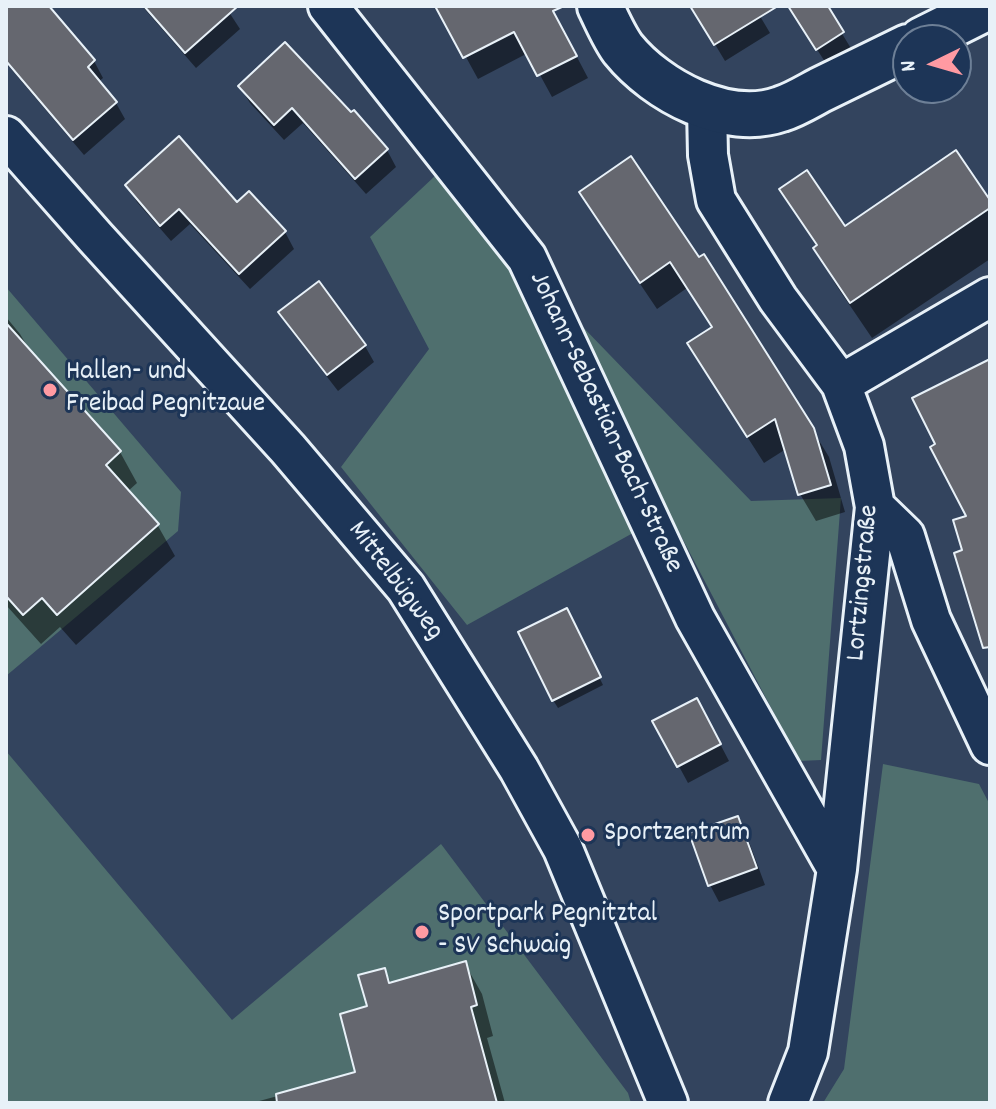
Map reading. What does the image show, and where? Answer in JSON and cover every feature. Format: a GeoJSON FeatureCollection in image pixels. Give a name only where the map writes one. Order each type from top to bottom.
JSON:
{"type":"FeatureCollection","features":[{"type":"Feature","properties":{"kind":"street","name":"Johann-Sebastian-Bach-Straße"},"geometry":{"type":"LineString","coordinates":[[328,6],[527,258],[695,618],[837,869]]}},
{"type":"Feature","properties":{"kind":"street"},"geometry":{"type":"LineString","coordinates":[[600,6],[622,48],[643,69],[674,91],[707,108],[730,113],[780,110],[892,55]]}},
{"type":"Feature","properties":{"kind":"street"},"geometry":{"type":"LineString","coordinates":[[954,24],[990,6]]}},
{"type":"Feature","properties":{"kind":"street","name":"Lortzingstraße"},"geometry":{"type":"LineString","coordinates":[[707,108],[708,155],[716,200],[778,299],[841,384],[864,446],[875,507],[837,869],[808,1052],[788,1103]]}},
{"type":"Feature","properties":{"kind":"street","name":"Mittelbügweg"},"geometry":{"type":"LineString","coordinates":[[6,136],[288,449],[406,588],[519,769],[563,849],[668,1103]]}},
{"type":"Feature","properties":{"kind":"street"},"geometry":{"type":"LineString","coordinates":[[841,384],[990,297]]}},
{"type":"Feature","properties":{"kind":"street"},"geometry":{"type":"LineString","coordinates":[[875,507],[905,536],[931,620],[990,745]]}},
{"type":"Feature","properties":{"kind":"green space"},"geometry":{"type":"Polygon","coordinates":[[[436,175],[751,501],[841,498],[821,760],[799,761],[669,513],[467,625],[341,467],[429,349],[370,237],[436,175]]]}},
{"type":"Feature","properties":{"kind":"green space","name":"Hallen- und Freibad Pegnitzaue"},"geometry":{"type":"Polygon","coordinates":[[[6,287],[181,492],[178,531],[6,676],[6,287]]]}},
{"type":"Feature","properties":{"kind":"green space","name":"Sportpark Pegnitztal - SV Schwaig"},"geometry":{"type":"Polygon","coordinates":[[[6,751],[232,1020],[441,844],[628,1093],[631,1103],[6,1103],[6,751]]]}},
{"type":"Feature","properties":{"kind":"green space"},"geometry":{"type":"Polygon","coordinates":[[[883,764],[979,784],[990,805],[990,1103],[823,1103],[844,1069],[883,764]]]}},
{"type":"Feature","properties":{"kind":"building"},"geometry":{"type":"Polygon","coordinates":[[[6,6],[49,6],[95,60],[88,67],[117,102],[73,140],[6,61],[6,6]]]}},
{"type":"Feature","properties":{"kind":"building"},"geometry":{"type":"Polygon","coordinates":[[[144,6],[238,6],[185,53],[144,6]]]}},
{"type":"Feature","properties":{"kind":"building"},"geometry":{"type":"Polygon","coordinates":[[[435,6],[564,6],[553,11],[577,56],[537,76],[514,32],[463,58],[435,6]]]}},
{"type":"Feature","properties":{"kind":"building"},"geometry":{"type":"Polygon","coordinates":[[[690,6],[778,6],[714,45],[690,6]]]}},
{"type":"Feature","properties":{"kind":"building"},"geometry":{"type":"Polygon","coordinates":[[[788,6],[828,6],[844,32],[816,50],[788,6]]]}},
{"type":"Feature","properties":{"kind":"building"},"geometry":{"type":"Polygon","coordinates":[[[285,42],[351,112],[354,110],[388,149],[355,179],[292,108],[274,125],[238,86],[285,42]]]}},
{"type":"Feature","properties":{"kind":"building"},"geometry":{"type":"Polygon","coordinates":[[[179,136],[237,202],[249,191],[286,231],[239,274],[179,209],[160,226],[125,185],[179,136]]]}},
{"type":"Feature","properties":{"kind":"building"},"geometry":{"type":"Polygon","coordinates":[[[956,150],[990,200],[990,208],[850,303],[813,248],[817,245],[779,189],[807,170],[845,226],[956,150]]]}},
{"type":"Feature","properties":{"kind":"building"},"geometry":{"type":"Polygon","coordinates":[[[631,156],[699,257],[704,254],[814,428],[831,485],[798,495],[775,419],[747,437],[687,343],[712,327],[670,262],[640,283],[579,192],[631,156]]]}},
{"type":"Feature","properties":{"kind":"building"},"geometry":{"type":"Polygon","coordinates":[[[319,281],[366,345],[327,375],[278,312],[319,281]]]}},
{"type":"Feature","properties":{"kind":"building","name":"Hallen- und Freibad Pegnitzaue"},"geometry":{"type":"Polygon","coordinates":[[[6,323],[121,451],[106,465],[159,524],[57,615],[42,598],[23,615],[6,596],[6,323]]]}},
{"type":"Feature","properties":{"kind":"building"},"geometry":{"type":"Polygon","coordinates":[[[990,359],[990,647],[983,648],[954,553],[962,550],[953,520],[966,516],[930,447],[935,444],[912,398],[990,359]]]}},
{"type":"Feature","properties":{"kind":"building"},"geometry":{"type":"Polygon","coordinates":[[[567,608],[601,677],[552,701],[518,632],[567,608]]]}},
{"type":"Feature","properties":{"kind":"building"},"geometry":{"type":"Polygon","coordinates":[[[697,698],[721,744],[677,767],[652,721],[697,698]]]}},
{"type":"Feature","properties":{"kind":"building"},"geometry":{"type":"Polygon","coordinates":[[[738,816],[757,868],[708,886],[689,833],[738,816]]]}},
{"type":"Feature","properties":{"kind":"building"},"geometry":{"type":"Polygon","coordinates":[[[466,961],[477,1005],[471,1007],[497,1103],[277,1103],[276,1094],[355,1072],[340,1014],[367,1006],[358,975],[385,968],[389,983],[466,961]]]}},
{"type":"Feature","properties":{"kind":"place","name":"Hallen- und Freibad Pegnitzaue"},"geometry":{"type":"Point","coordinates":[50,390]}},
{"type":"Feature","properties":{"kind":"place","name":"Sportzentrum"},"geometry":{"type":"Point","coordinates":[588,835]}},
{"type":"Feature","properties":{"kind":"place","name":"Sportpark Pegnitztal - SV Schwaig"},"geometry":{"type":"Point","coordinates":[422,932]}}]}
